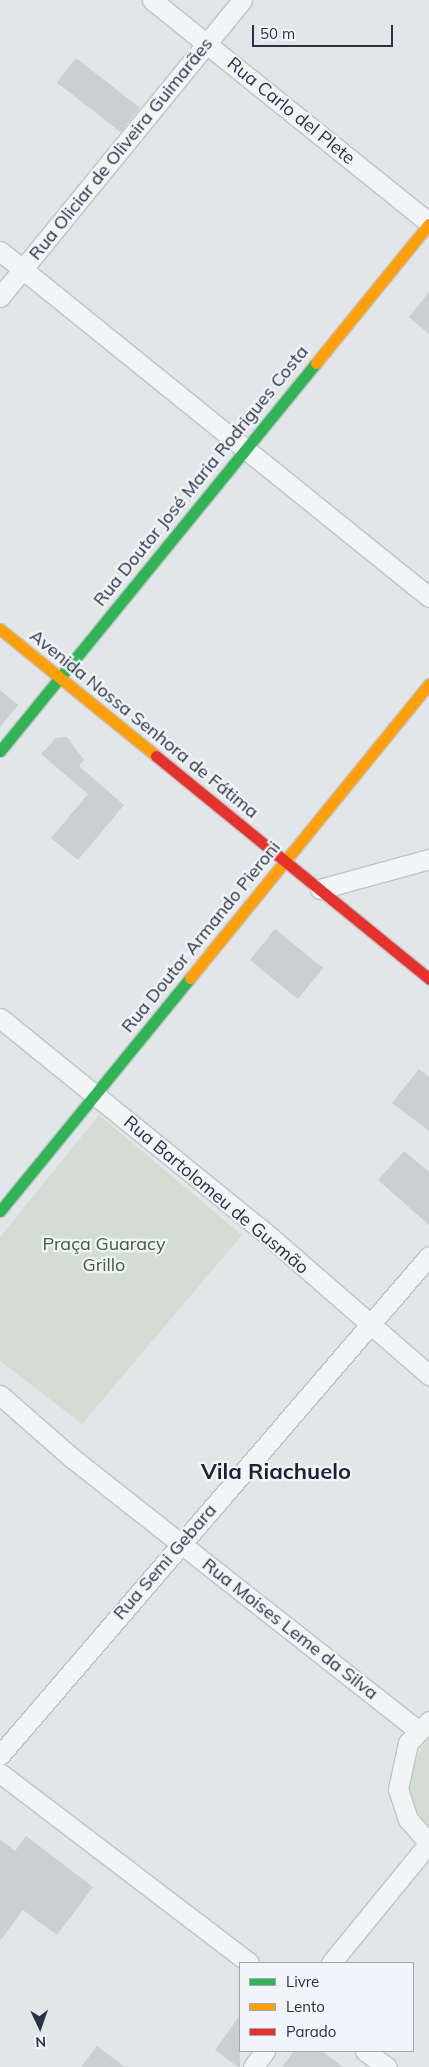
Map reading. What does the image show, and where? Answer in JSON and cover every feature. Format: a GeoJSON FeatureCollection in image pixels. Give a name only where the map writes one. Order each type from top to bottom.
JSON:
{"type":"FeatureCollection","features":[{"type":"Feature","properties":{"kind":"street","name":"Rua Carlo del Plete"},"geometry":{"type":"LineString","coordinates":[[152,0],[429,223]]}},
{"type":"Feature","properties":{"kind":"street","name":"Rua Oliciar de Oliveira Guimarães"},"geometry":{"type":"LineString","coordinates":[[0,297],[242,0]]}},
{"type":"Feature","properties":{"kind":"street","name":"Rua Doutor José Maria Rodrigues Costa"},"geometry":{"type":"LineString","coordinates":[[0,751],[429,223]]}},
{"type":"Feature","properties":{"kind":"street"},"geometry":{"type":"LineString","coordinates":[[0,251],[429,597]]}},
{"type":"Feature","properties":{"kind":"street","name":"Avenida Nossa Senhora de Fátima"},"geometry":{"type":"LineString","coordinates":[[0,629],[429,979]]}},
{"type":"Feature","properties":{"kind":"street","name":"Rua Doutor Armando Pieroni"},"geometry":{"type":"LineString","coordinates":[[0,1211],[96,1096],[283,861],[429,684]]}},
{"type":"Feature","properties":{"kind":"street"},"geometry":{"type":"LineString","coordinates":[[320,889],[429,859]]}},
{"type":"Feature","properties":{"kind":"street","name":"Rua Bartolomeu de Gusmão"},"geometry":{"type":"LineString","coordinates":[[0,1018],[261,1229],[369,1327],[429,1375]]}},
{"type":"Feature","properties":{"kind":"street","name":"Rua Semi Gebara"},"geometry":{"type":"LineString","coordinates":[[0,1755],[180,1543],[429,1256]]}},
{"type":"Feature","properties":{"kind":"street","name":"Rua Moises Leme da Silva"},"geometry":{"type":"LineString","coordinates":[[0,1395],[180,1543],[424,1725]]}},
{"type":"Feature","properties":{"kind":"street"},"geometry":{"type":"LineString","coordinates":[[332,1962],[429,1843],[408,1819],[398,1789],[402,1758],[424,1725]]}},
{"type":"Feature","properties":{"kind":"street"},"geometry":{"type":"LineString","coordinates":[[0,1774],[248,1962]]}},
{"type":"Feature","properties":{"kind":"street"},"geometry":{"type":"LineString","coordinates":[[253,2067],[264,2052]]}},
{"type":"Feature","properties":{"kind":"street"},"geometry":{"type":"LineString","coordinates":[[366,2052],[387,2067]]}},
{"type":"Feature","properties":{"kind":"green space","name":"Praça Guaracy Grillo"},"geometry":{"type":"Polygon","coordinates":[[[99,1115],[242,1235],[82,1424],[0,1361],[0,1237],[99,1115]]]}},
{"type":"Feature","properties":{"kind":"green space"},"geometry":{"type":"Polygon","coordinates":[[[429,1735],[429,1827],[416,1810],[410,1790],[410,1768],[429,1735]]]}},
{"type":"Feature","properties":{"kind":"building"},"geometry":{"type":"Polygon","coordinates":[[[76,58],[140,108],[121,132],[57,82],[76,58]]]}},
{"type":"Feature","properties":{"kind":"building"},"geometry":{"type":"Polygon","coordinates":[[[429,292],[429,334],[409,317],[429,292]]]}},
{"type":"Feature","properties":{"kind":"building"},"geometry":{"type":"Polygon","coordinates":[[[0,690],[18,705],[0,727],[0,690]]]}},
{"type":"Feature","properties":{"kind":"building"},"geometry":{"type":"Polygon","coordinates":[[[67,737],[84,760],[79,766],[124,805],[78,860],[51,838],[88,794],[41,754],[56,738],[67,737]]]}},
{"type":"Feature","properties":{"kind":"building"},"geometry":{"type":"Polygon","coordinates":[[[275,929],[323,968],[298,999],[250,960],[275,929]]]}},
{"type":"Feature","properties":{"kind":"building"},"geometry":{"type":"Polygon","coordinates":[[[419,1069],[429,1077],[429,1131],[392,1103],[419,1069]]]}},
{"type":"Feature","properties":{"kind":"building"},"geometry":{"type":"Polygon","coordinates":[[[404,1151],[429,1172],[429,1225],[378,1180],[404,1151]]]}},
{"type":"Feature","properties":{"kind":"building"},"geometry":{"type":"Polygon","coordinates":[[[26,1836],[93,1887],[57,1935],[23,1910],[0,1941],[0,1839],[15,1851],[26,1836]]]}},
{"type":"Feature","properties":{"kind":"building"},"geometry":{"type":"Polygon","coordinates":[[[239,2016],[240,2067],[215,2050],[239,2016]]]}},
{"type":"Feature","properties":{"kind":"building"},"geometry":{"type":"Polygon","coordinates":[[[97,2046],[125,2067],[81,2067],[97,2046]]]}},
{"type":"Feature","properties":{"kind":"building"},"geometry":{"type":"Polygon","coordinates":[[[293,2052],[323,2052],[343,2067],[282,2067],[293,2052]]]}},
{"type":"Feature","properties":{"kind":"traffic: fast"},"geometry":{"type":"LineString","coordinates":[[0,751],[316,363]]}},
{"type":"Feature","properties":{"kind":"traffic: fast"},"geometry":{"type":"LineString","coordinates":[[0,1211],[190,978]]}},
{"type":"Feature","properties":{"kind":"traffic: slow"},"geometry":{"type":"LineString","coordinates":[[316,363],[429,224]]}},
{"type":"Feature","properties":{"kind":"traffic: slow"},"geometry":{"type":"LineString","coordinates":[[0,629],[156,756]]}},
{"type":"Feature","properties":{"kind":"traffic: slow"},"geometry":{"type":"LineString","coordinates":[[190,978],[429,684]]}},
{"type":"Feature","properties":{"kind":"traffic: jam"},"geometry":{"type":"LineString","coordinates":[[156,756],[429,979]]}},
{"type":"Feature","properties":{"kind":"district","name":"Vila Riachuelo"},"geometry":{"type":"Point","coordinates":[276,1472]}}]}
